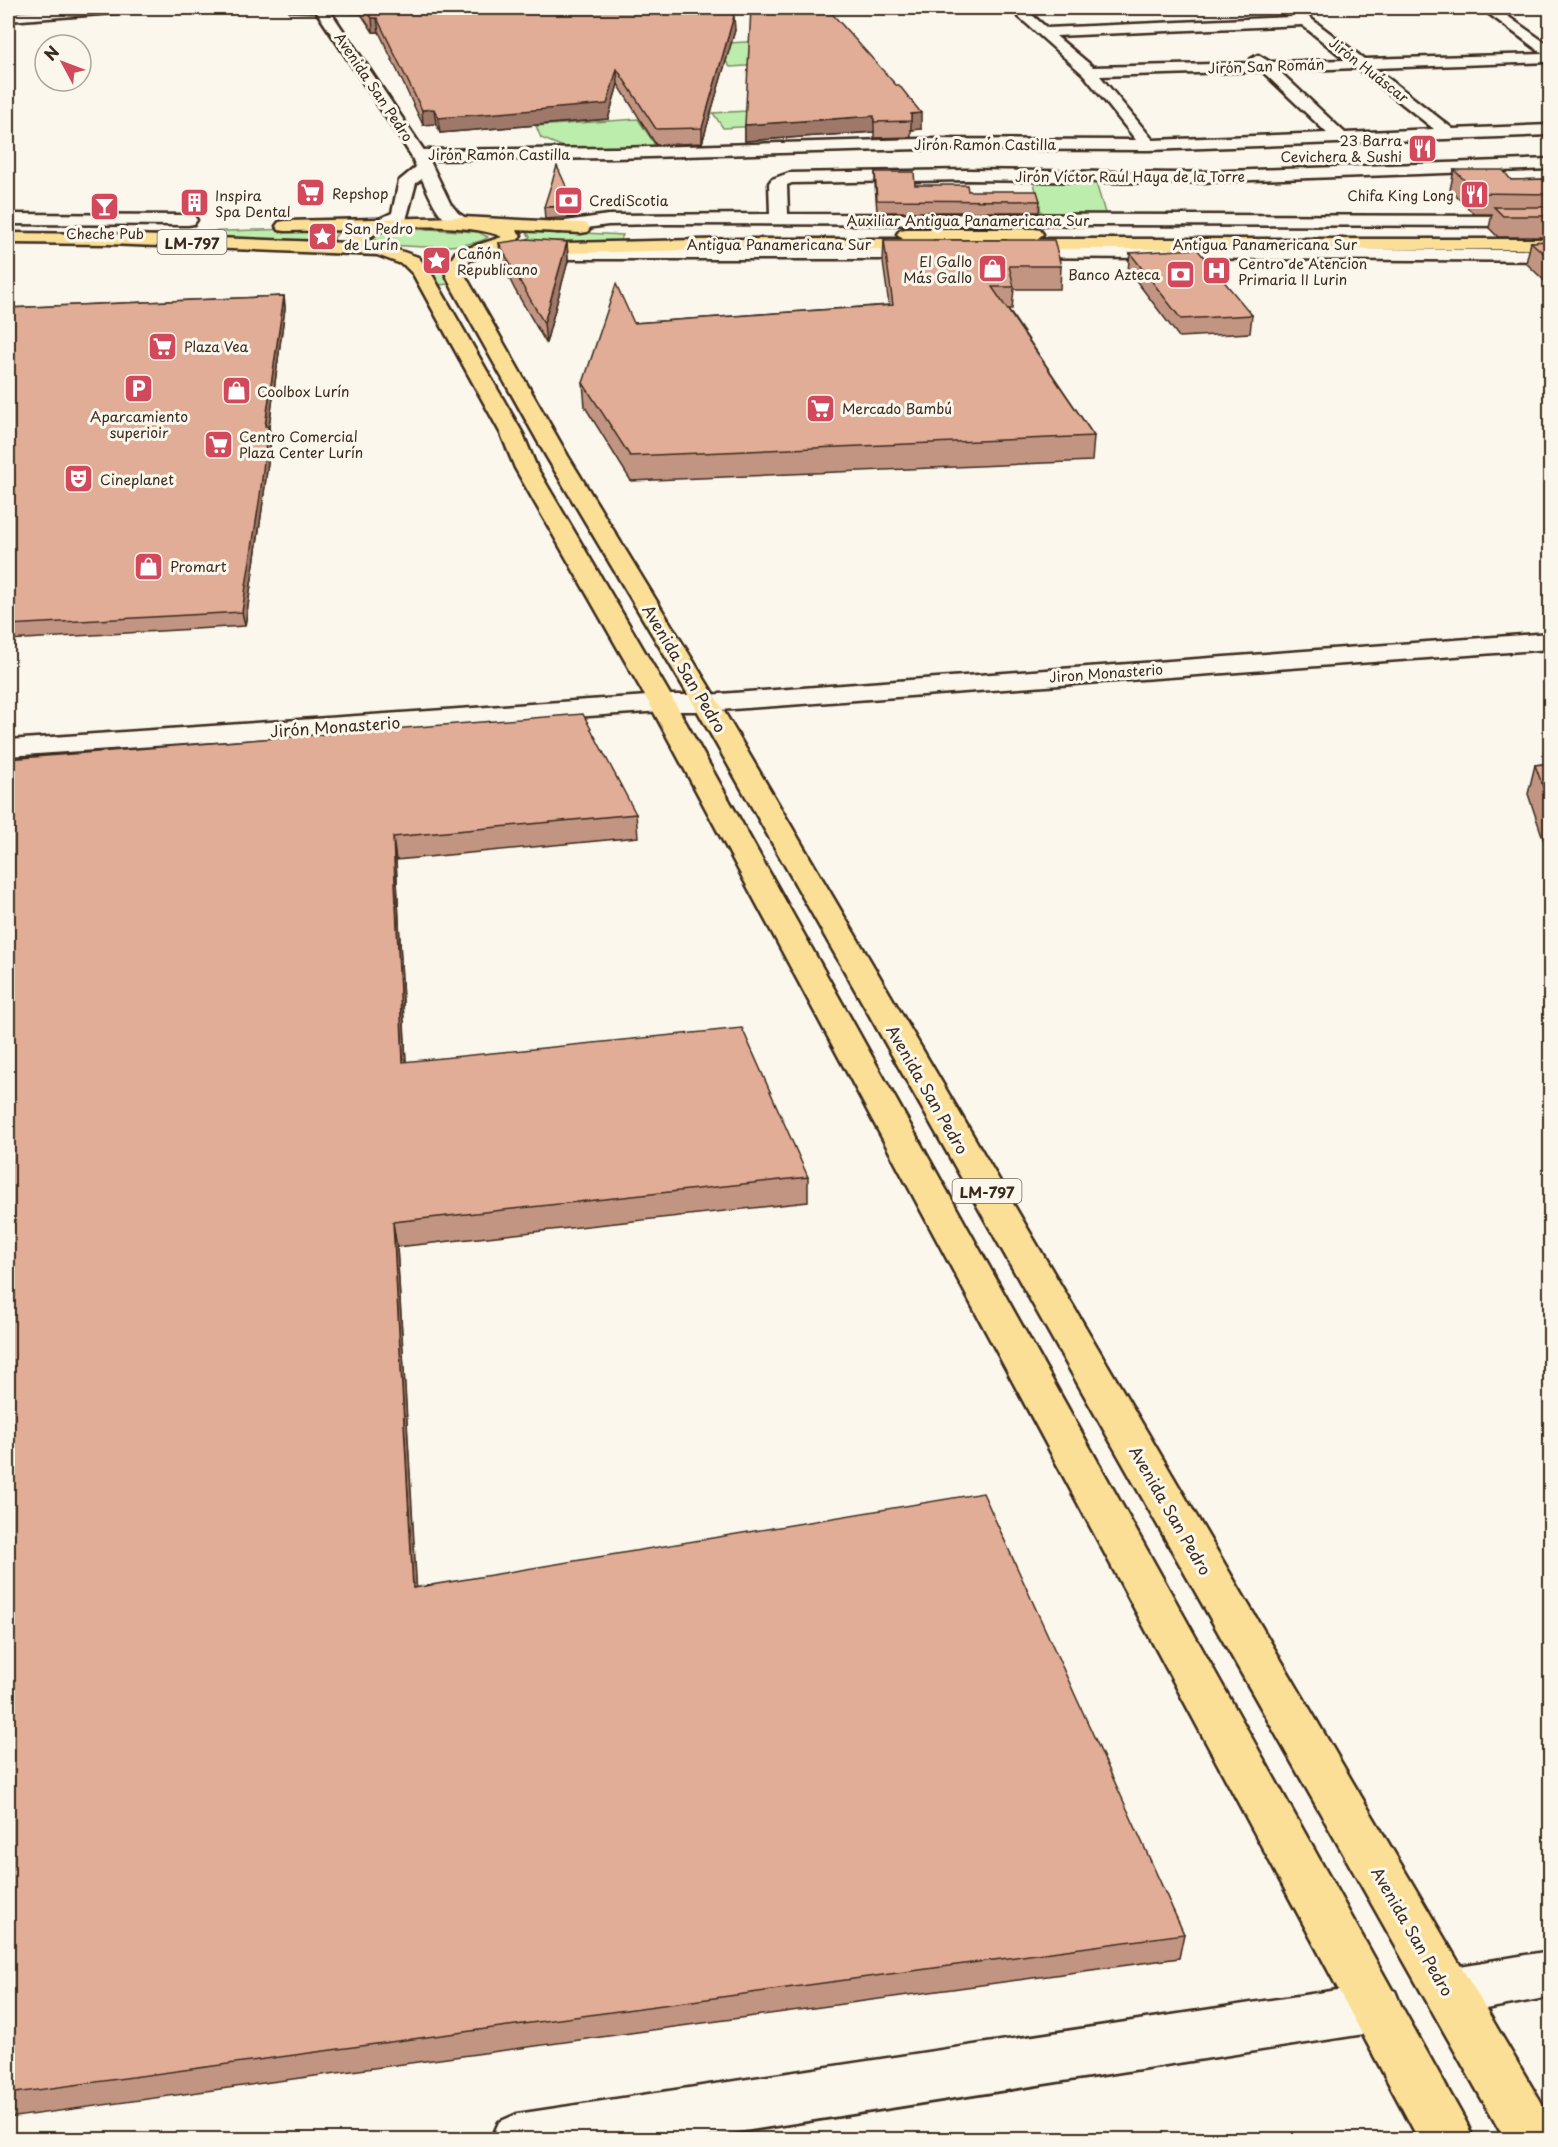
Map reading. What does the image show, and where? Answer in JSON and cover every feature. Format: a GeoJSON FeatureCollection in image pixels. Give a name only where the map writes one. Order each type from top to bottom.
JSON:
{"type":"FeatureCollection","features":[{"type":"Feature","properties":{"kind":"main road"},"geometry":{"type":"LineString","coordinates":[[911,220],[961,234]]}},
{"type":"Feature","properties":{"kind":"main road","name":"Antigua Panamericana Sur"},"geometry":{"type":"LineString","coordinates":[[270,226],[454,245],[520,249],[740,244],[1397,239],[1551,235]]}},
{"type":"Feature","properties":{"kind":"main road","name":"LM-797"},"geometry":{"type":"LineString","coordinates":[[8,230],[247,227]]}},
{"type":"Feature","properties":{"kind":"main road","name":"Antigua Panamericana Sur"},"geometry":{"type":"LineString","coordinates":[[8,238],[380,237],[454,245],[558,227],[727,233],[1397,239],[1551,244]]}},
{"type":"Feature","properties":{"kind":"main road","name":"LM-797"},"geometry":{"type":"LineString","coordinates":[[380,237],[421,271],[512,434],[526,468],[662,704],[1448,2139]]}},
{"type":"Feature","properties":{"kind":"main road","name":"Avenida San Pedro"},"geometry":{"type":"LineString","coordinates":[[454,245],[463,256],[453,270],[460,288],[557,456],[706,703],[1534,2139]]}},
{"type":"Feature","properties":{"kind":"street"},"geometry":{"type":"LineString","coordinates":[[8,17],[128,8]]}},
{"type":"Feature","properties":{"kind":"street","name":"Avenida San Pedro"},"geometry":{"type":"LineString","coordinates":[[321,8],[422,162],[442,204],[452,217],[454,245]]}},
{"type":"Feature","properties":{"kind":"street"},"geometry":{"type":"LineString","coordinates":[[1016,8],[1089,72],[1149,145]]}},
{"type":"Feature","properties":{"kind":"street"},"geometry":{"type":"LineString","coordinates":[[1198,8],[1266,66],[1341,138]]}},
{"type":"Feature","properties":{"kind":"street","name":"Jirón Huáscar"},"geometry":{"type":"LineString","coordinates":[[1288,8],[1450,134]]}},
{"type":"Feature","properties":{"kind":"street"},"geometry":{"type":"LineString","coordinates":[[1488,8],[1551,52]]}},
{"type":"Feature","properties":{"kind":"street"},"geometry":{"type":"LineString","coordinates":[[1046,32],[1307,21]]}},
{"type":"Feature","properties":{"kind":"street","name":"Jirón San Román"},"geometry":{"type":"LineString","coordinates":[[1089,72],[1551,58]]}},
{"type":"Feature","properties":{"kind":"street","name":"Jirón Ramón Castilla"},"geometry":{"type":"LineString","coordinates":[[422,162],[615,153],[919,144],[1149,145],[1551,130]]}},
{"type":"Feature","properties":{"kind":"street"},"geometry":{"type":"LineString","coordinates":[[1304,140],[1350,189]]}},
{"type":"Feature","properties":{"kind":"street"},"geometry":{"type":"LineString","coordinates":[[380,237],[400,216],[408,181],[422,162]]}},
{"type":"Feature","properties":{"kind":"street","name":"Jirón Víctor Raúl Haya de la Torre"},"geometry":{"type":"LineString","coordinates":[[779,220],[778,183],[789,178],[967,175],[1175,178],[1551,164]]}},
{"type":"Feature","properties":{"kind":"street"},"geometry":{"type":"LineString","coordinates":[[1365,205],[1397,239]]}},
{"type":"Feature","properties":{"kind":"street"},"geometry":{"type":"LineString","coordinates":[[8,219],[188,220]]}},
{"type":"Feature","properties":{"kind":"street","name":"Auxiliar Antigua Panamericana Sur"},"geometry":{"type":"LineString","coordinates":[[558,227],[608,220],[1379,220]]}},
{"type":"Feature","properties":{"kind":"street"},"geometry":{"type":"LineString","coordinates":[[1379,220],[1551,220]]}},
{"type":"Feature","properties":{"kind":"street","name":"Auxiliar Antigua Panamericana Sur"},"geometry":{"type":"LineString","coordinates":[[520,249],[545,253],[944,253]]}},
{"type":"Feature","properties":{"kind":"street"},"geometry":{"type":"LineString","coordinates":[[992,253],[1551,256]]}},
{"type":"Feature","properties":{"kind":"street","name":"Jiron Monasterio"},"geometry":{"type":"LineString","coordinates":[[662,704],[706,703],[1551,641]]}},
{"type":"Feature","properties":{"kind":"street","name":"Jirón Monasterio"},"geometry":{"type":"LineString","coordinates":[[8,748],[662,704]]}},
{"type":"Feature","properties":{"kind":"street"},"geometry":{"type":"LineString","coordinates":[[1448,1992],[1551,1974]]}},
{"type":"Feature","properties":{"kind":"street"},"geometry":{"type":"LineString","coordinates":[[517,2139],[1377,2008]]}},
{"type":"Feature","properties":{"kind":"green space"},"geometry":{"type":"Polygon","coordinates":[[[762,41],[780,64],[730,67],[713,44],[762,41]]]}},
{"type":"Feature","properties":{"kind":"green space"},"geometry":{"type":"Polygon","coordinates":[[[747,111],[759,126],[723,128],[713,113],[747,111]]]}},
{"type":"Feature","properties":{"kind":"green space"},"geometry":{"type":"Polygon","coordinates":[[[638,119],[656,146],[566,148],[541,138],[536,126],[638,119]]]}},
{"type":"Feature","properties":{"kind":"green space"},"geometry":{"type":"Polygon","coordinates":[[[1034,183],[1096,183],[1106,216],[1042,216],[1034,183]]]}},
{"type":"Feature","properties":{"kind":"green space"},"geometry":{"type":"Polygon","coordinates":[[[342,227],[334,238],[336,243],[145,234],[342,227]]]}},
{"type":"Feature","properties":{"kind":"green space"},"geometry":{"type":"Polygon","coordinates":[[[427,229],[478,232],[488,237],[466,244],[430,247],[394,245],[371,238],[382,232],[427,229]]]}},
{"type":"Feature","properties":{"kind":"green space"},"geometry":{"type":"Polygon","coordinates":[[[525,230],[623,235],[620,241],[520,246],[530,237],[525,230]]]}},
{"type":"Feature","properties":{"kind":"green space"},"geometry":{"type":"Polygon","coordinates":[[[456,256],[448,260],[445,266],[451,284],[437,285],[427,263],[414,258],[456,256]]]}},
{"type":"Feature","properties":{"kind":"building"},"geometry":{"type":"Polygon","coordinates":[[[364,8],[724,8],[734,16],[702,128],[656,129],[617,69],[607,104],[438,118],[434,109],[422,110],[377,18],[372,18],[364,8]]]}},
{"type":"Feature","properties":{"kind":"building"},"geometry":{"type":"Polygon","coordinates":[[[751,8],[827,8],[896,85],[899,85],[921,113],[911,114],[911,121],[874,122],[874,116],[745,125],[751,8]]]}},
{"type":"Feature","properties":{"kind":"building"},"geometry":{"type":"Polygon","coordinates":[[[557,166],[575,206],[544,207],[557,166]]]}},
{"type":"Feature","properties":{"kind":"building"},"geometry":{"type":"Polygon","coordinates":[[[1454,170],[1503,170],[1511,180],[1551,179],[1551,194],[1478,193],[1454,170]]]}},
{"type":"Feature","properties":{"kind":"building"},"geometry":{"type":"Polygon","coordinates":[[[875,172],[914,172],[915,185],[967,185],[968,191],[1037,191],[1040,201],[877,200],[875,172]]]}},
{"type":"Feature","properties":{"kind":"building"},"geometry":{"type":"Polygon","coordinates":[[[1494,207],[1551,207],[1551,216],[1503,216],[1494,207]]]}},
{"type":"Feature","properties":{"kind":"building"},"geometry":{"type":"Polygon","coordinates":[[[527,239],[567,242],[544,323],[499,243],[527,239]]]}},
{"type":"Feature","properties":{"kind":"building","name":"Mercado Bambú"},"geometry":{"type":"Polygon","coordinates":[[[884,240],[1054,240],[1061,266],[1009,266],[1014,287],[992,287],[1094,436],[630,456],[583,383],[616,284],[634,323],[893,305],[884,240]]]}},
{"type":"Feature","properties":{"kind":"building"},"geometry":{"type":"Polygon","coordinates":[[[1551,241],[1551,260],[1531,242],[1551,241]]]}},
{"type":"Feature","properties":{"kind":"building"},"geometry":{"type":"Polygon","coordinates":[[[1197,249],[1252,315],[1181,319],[1130,253],[1197,249]]]}},
{"type":"Feature","properties":{"kind":"building"},"geometry":{"type":"Polygon","coordinates":[[[284,296],[265,426],[268,426],[260,496],[242,612],[8,625],[8,308],[284,296]]]}},
{"type":"Feature","properties":{"kind":"building"},"geometry":{"type":"Polygon","coordinates":[[[583,714],[636,814],[393,837],[403,1062],[742,1028],[808,1177],[393,1222],[413,1588],[983,1493],[1184,1934],[8,2094],[8,759],[583,714]]]}},
{"type":"Feature","properties":{"kind":"building"},"geometry":{"type":"Polygon","coordinates":[[[1551,763],[1551,809],[1535,765],[1551,763]]]}},
{"type":"Feature","properties":{"kind":"place","name":"23 Barra Cevichera & Sushi"},"geometry":{"type":"Point","coordinates":[1423,148]}},
{"type":"Feature","properties":{"kind":"place","name":"Repshop"},"geometry":{"type":"Point","coordinates":[311,193]}},
{"type":"Feature","properties":{"kind":"place","name":"Chifa King Long"},"geometry":{"type":"Point","coordinates":[1475,195]}},
{"type":"Feature","properties":{"kind":"place","name":"CrediScotia"},"geometry":{"type":"Point","coordinates":[568,200]}},
{"type":"Feature","properties":{"kind":"place","name":"Inspira Spa Dental"},"geometry":{"type":"Point","coordinates":[194,203]}},
{"type":"Feature","properties":{"kind":"place","name":"Cheche Pub"},"geometry":{"type":"Point","coordinates":[105,206]}},
{"type":"Feature","properties":{"kind":"place","name":"San Pedro de Lurín"},"geometry":{"type":"Point","coordinates":[323,236]}},
{"type":"Feature","properties":{"kind":"place","name":"Cañón Republicano"},"geometry":{"type":"Point","coordinates":[436,261]}},
{"type":"Feature","properties":{"kind":"place","name":"El Gallo Más Gallo"},"geometry":{"type":"Point","coordinates":[993,269]}},
{"type":"Feature","properties":{"kind":"place","name":"Centro de Atencion Primaria II Lurin"},"geometry":{"type":"Point","coordinates":[1217,271]}},
{"type":"Feature","properties":{"kind":"place","name":"Banco Azteca"},"geometry":{"type":"Point","coordinates":[1181,274]}},
{"type":"Feature","properties":{"kind":"place","name":"Plaza Vea"},"geometry":{"type":"Point","coordinates":[163,346]}},
{"type":"Feature","properties":{"kind":"place","name":"Aparcamiento superioir"},"geometry":{"type":"Point","coordinates":[139,389]}},
{"type":"Feature","properties":{"kind":"place","name":"Coolbox Lurín"},"geometry":{"type":"Point","coordinates":[236,391]}},
{"type":"Feature","properties":{"kind":"place","name":"Mercado Bambú"},"geometry":{"type":"Point","coordinates":[821,408]}},
{"type":"Feature","properties":{"kind":"place","name":"Centro Comercial Plaza Center Lurín"},"geometry":{"type":"Point","coordinates":[218,444]}},
{"type":"Feature","properties":{"kind":"place","name":"Cineplanet"},"geometry":{"type":"Point","coordinates":[79,479]}},
{"type":"Feature","properties":{"kind":"place","name":"Promart"},"geometry":{"type":"Point","coordinates":[149,566]}}]}
